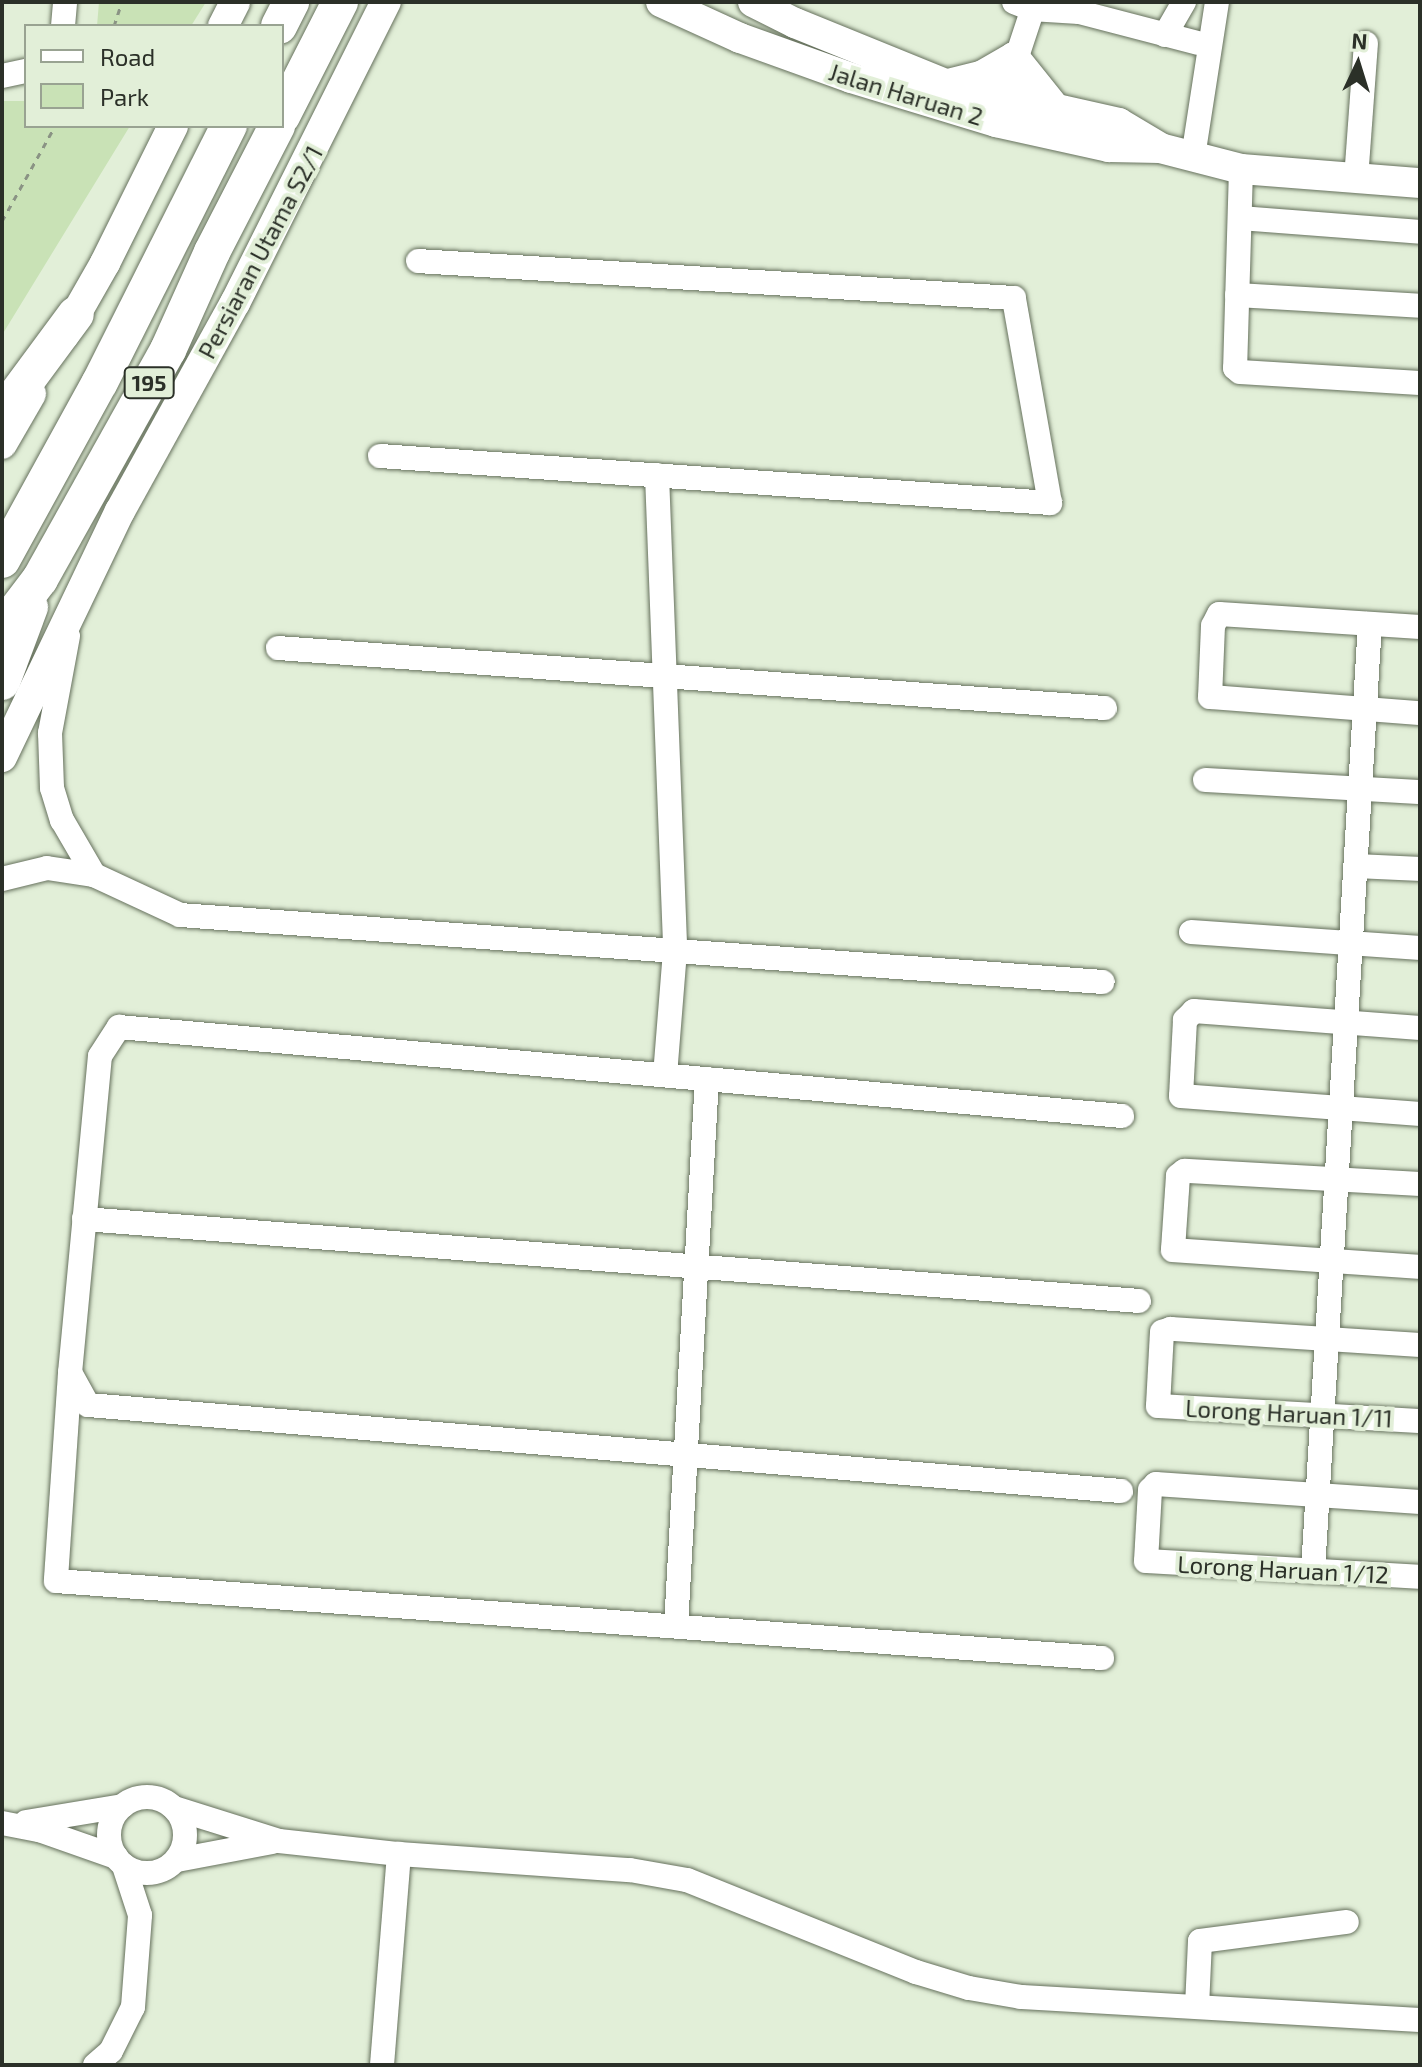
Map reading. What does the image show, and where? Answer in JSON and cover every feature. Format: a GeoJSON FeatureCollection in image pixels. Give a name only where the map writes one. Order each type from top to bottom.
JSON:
{"type":"FeatureCollection","features":[{"type":"Feature","properties":{"kind":"highway"},"geometry":{"type":"LineString","coordinates":[[280,24],[291,2]]}},
{"type":"Feature","properties":{"kind":"highway"},"geometry":{"type":"LineString","coordinates":[[284,112],[340,2]]}},
{"type":"Feature","properties":{"kind":"highway","name":"195"},"geometry":{"type":"LineString","coordinates":[[2,560],[100,382],[228,128]]}},
{"type":"Feature","properties":{"kind":"highway","name":"195"},"geometry":{"type":"LineString","coordinates":[[2,629],[40,579],[168,350],[212,252],[276,128]]}},
{"type":"Feature","properties":{"kind":"highway"},"geometry":{"type":"LineString","coordinates":[[2,414],[76,314]]}},
{"type":"Feature","properties":{"kind":"highway"},"geometry":{"type":"LineString","coordinates":[[2,682],[40,579]]}},
{"type":"Feature","properties":{"kind":"main road"},"geometry":{"type":"LineString","coordinates":[[224,24],[235,2]]}},
{"type":"Feature","properties":{"kind":"main road","name":"Persiaran Utama S2/1"},"geometry":{"type":"LineString","coordinates":[[2,757],[120,511],[235,303],[386,2]]}},
{"type":"Feature","properties":{"kind":"main road","name":"Jalan Haruan 2"},"geometry":{"type":"LineString","coordinates":[[661,2],[740,38],[837,73],[999,109],[1055,108],[1119,123],[1177,152]]}},
{"type":"Feature","properties":{"kind":"main road","name":"Jalan Haruan 2"},"geometry":{"type":"LineString","coordinates":[[753,2],[795,23],[999,109],[1109,147],[1177,152],[1241,169],[1420,183]]}},
{"type":"Feature","properties":{"kind":"main road"},"geometry":{"type":"LineString","coordinates":[[945,84],[983,75],[1014,57],[1055,108]]}},
{"type":"Feature","properties":{"kind":"main road"},"geometry":{"type":"LineString","coordinates":[[2,444],[76,314],[172,128]]}},
{"type":"Feature","properties":{"kind":"street"},"geometry":{"type":"LineString","coordinates":[[63,24],[65,2]]}},
{"type":"Feature","properties":{"kind":"street"},"geometry":{"type":"LineString","coordinates":[[1159,33],[1170,2]]}},
{"type":"Feature","properties":{"kind":"street"},"geometry":{"type":"LineString","coordinates":[[1159,33],[1184,2]]}},
{"type":"Feature","properties":{"kind":"street"},"geometry":{"type":"LineString","coordinates":[[1177,152],[1205,2]]}},
{"type":"Feature","properties":{"kind":"street"},"geometry":{"type":"LineString","coordinates":[[1177,152],[1217,2]]}},
{"type":"Feature","properties":{"kind":"street"},"geometry":{"type":"LineString","coordinates":[[999,109],[1027,4],[1087,8],[1198,43]]}},
{"type":"Feature","properties":{"kind":"street"},"geometry":{"type":"LineString","coordinates":[[1356,179],[1366,43]]}},
{"type":"Feature","properties":{"kind":"street"},"geometry":{"type":"LineString","coordinates":[[2,76],[24,71]]}},
{"type":"Feature","properties":{"kind":"street"},"geometry":{"type":"LineString","coordinates":[[1241,169],[1233,364],[1240,372],[1420,383]]}},
{"type":"Feature","properties":{"kind":"street"},"geometry":{"type":"LineString","coordinates":[[1240,218],[1420,232]]}},
{"type":"Feature","properties":{"kind":"street"},"geometry":{"type":"LineString","coordinates":[[380,456],[1050,503],[1014,298],[418,261]]}},
{"type":"Feature","properties":{"kind":"street"},"geometry":{"type":"LineString","coordinates":[[1237,295],[1420,306]]}},
{"type":"Feature","properties":{"kind":"street"},"geometry":{"type":"LineString","coordinates":[[657,475],[675,951],[665,1075]]}},
{"type":"Feature","properties":{"kind":"street"},"geometry":{"type":"LineString","coordinates":[[1420,627],[1219,614],[1213,626],[1210,697],[1420,713]]}},
{"type":"Feature","properties":{"kind":"street"},"geometry":{"type":"LineString","coordinates":[[71,618],[50,733],[52,788],[62,820],[94,875]]}},
{"type":"Feature","properties":{"kind":"street"},"geometry":{"type":"LineString","coordinates":[[1313,1571],[1370,624]]}},
{"type":"Feature","properties":{"kind":"street"},"geometry":{"type":"LineString","coordinates":[[278,648],[1105,708]]}},
{"type":"Feature","properties":{"kind":"street"},"geometry":{"type":"LineString","coordinates":[[1205,780],[1420,792]]}},
{"type":"Feature","properties":{"kind":"street"},"geometry":{"type":"LineString","coordinates":[[1357,866],[1420,869]]}},
{"type":"Feature","properties":{"kind":"street"},"geometry":{"type":"LineString","coordinates":[[2,879],[47,868],[94,875],[180,915],[1103,982]]}},
{"type":"Feature","properties":{"kind":"street"},"geometry":{"type":"LineString","coordinates":[[1191,932],[1420,948]]}},
{"type":"Feature","properties":{"kind":"street"},"geometry":{"type":"LineString","coordinates":[[1420,1028],[1194,1011],[1185,1020],[1181,1096],[1420,1114]]}},
{"type":"Feature","properties":{"kind":"street"},"geometry":{"type":"LineString","coordinates":[[1102,1658],[56,1581],[70,1373],[100,1056],[119,1027],[1122,1116]]}},
{"type":"Feature","properties":{"kind":"street"},"geometry":{"type":"LineString","coordinates":[[676,1626],[707,1079]]}},
{"type":"Feature","properties":{"kind":"street"},"geometry":{"type":"LineString","coordinates":[[1420,1184],[1184,1171],[1178,1176],[1173,1250],[1420,1267]]}},
{"type":"Feature","properties":{"kind":"street"},"geometry":{"type":"LineString","coordinates":[[84,1219],[1139,1301]]}},
{"type":"Feature","properties":{"kind":"street","name":"Lorong Haruan 1/11"},"geometry":{"type":"LineString","coordinates":[[1326,1339],[1171,1329],[1162,1332],[1158,1406],[1420,1421]]}},
{"type":"Feature","properties":{"kind":"street"},"geometry":{"type":"LineString","coordinates":[[1326,1339],[1420,1345]]}},
{"type":"Feature","properties":{"kind":"street"},"geometry":{"type":"LineString","coordinates":[[70,1373],[88,1405],[1121,1491]]}},
{"type":"Feature","properties":{"kind":"street","name":"Lorong Haruan 1/12"},"geometry":{"type":"LineString","coordinates":[[1317,1495],[1156,1484],[1150,1490],[1146,1561],[1420,1577]]}},
{"type":"Feature","properties":{"kind":"street"},"geometry":{"type":"LineString","coordinates":[[1317,1495],[1420,1502]]}},
{"type":"Feature","properties":{"kind":"street"},"geometry":{"type":"LineString","coordinates":[[5,1823],[123,1806],[143,1797],[279,1841],[399,1854],[630,1870],[687,1880],[916,1972],[969,1988],[1021,1997],[1420,2020]]}},
{"type":"Feature","properties":{"kind":"street"},"geometry":{"type":"LineString","coordinates":[[95,2065],[117,2042],[133,2007],[140,1915],[109,1835],[111,1824],[123,1806]]}},
{"type":"Feature","properties":{"kind":"street"},"geometry":{"type":"LineString","coordinates":[[140,1915],[185,1839],[181,1817],[174,1808]]}},
{"type":"Feature","properties":{"kind":"street"},"geometry":{"type":"LineString","coordinates":[[5,1823],[146,1873],[172,1863],[279,1841]]}},
{"type":"Feature","properties":{"kind":"street"},"geometry":{"type":"LineString","coordinates":[[382,2065],[399,1854]]}},
{"type":"Feature","properties":{"kind":"street"},"geometry":{"type":"LineString","coordinates":[[1197,2007],[1200,1941],[1347,1922]]}},
{"type":"Feature","properties":{"kind":"path"},"geometry":{"type":"LineString","coordinates":[[115,24],[122,2]]}},
{"type":"Feature","properties":{"kind":"path"},"geometry":{"type":"LineString","coordinates":[[2,221],[54,128]]}},
{"type":"Feature","properties":{"kind":"green space"},"geometry":{"type":"Polygon","coordinates":[[[99,2],[206,2],[192,24],[97,24],[99,2]]]}},
{"type":"Feature","properties":{"kind":"green space"},"geometry":{"type":"Polygon","coordinates":[[[2,101],[24,101],[24,128],[129,128],[2,335],[2,101]]]}}]}
